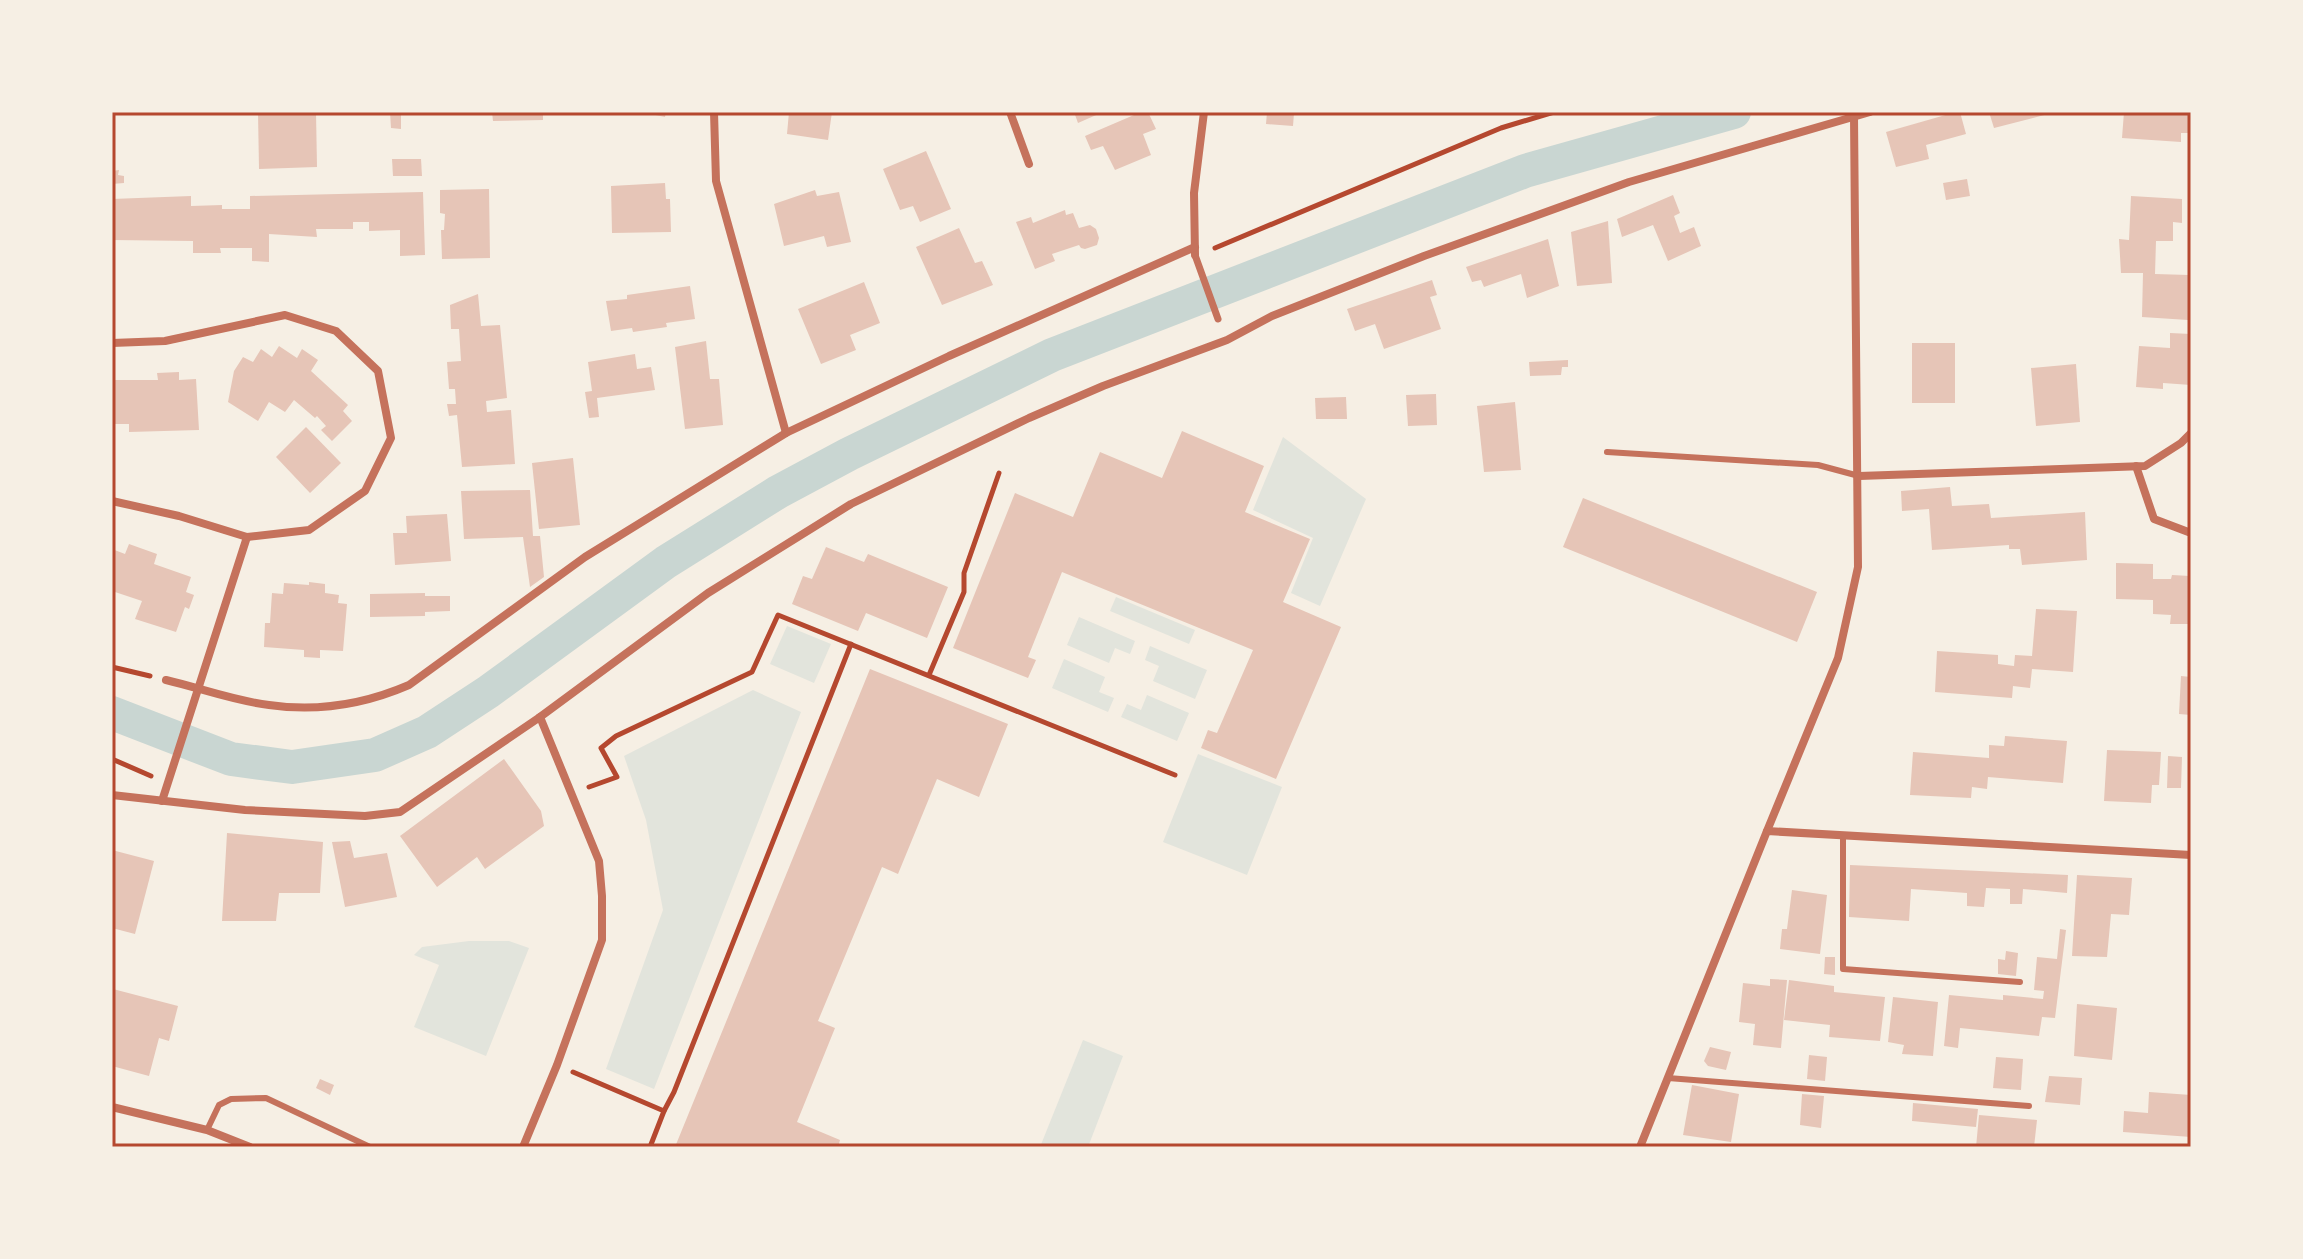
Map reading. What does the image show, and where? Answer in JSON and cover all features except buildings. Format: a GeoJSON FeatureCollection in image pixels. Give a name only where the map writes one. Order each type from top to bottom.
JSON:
{"type":"FeatureCollection","features":[{"type":"Feature","properties":{"kind":"street"},"geometry":{"type":"LineString","coordinates":[[714,112],[716,181],[786,433]]}},
{"type":"Feature","properties":{"kind":"street"},"geometry":{"type":"LineString","coordinates":[[1010,112],[1029,164]]}},
{"type":"Feature","properties":{"kind":"street"},"geometry":{"type":"LineString","coordinates":[[1204,112],[1194,193],[1195,251],[1218,319]]}},
{"type":"Feature","properties":{"kind":"street"},"geometry":{"type":"LineString","coordinates":[[112,795],[245,810],[365,816],[400,812],[540,717],[708,593],[838,512],[1029,418],[1103,386],[1227,340],[1272,316],[1439,251],[1629,182],[1870,112]]}},
{"type":"Feature","properties":{"kind":"street"},"geometry":{"type":"LineString","coordinates":[[1640,1147],[1838,658],[1858,567],[1854,116]]}},
{"type":"Feature","properties":{"kind":"street"},"geometry":{"type":"LineString","coordinates":[[166,680],[268,705],[306,708],[377,698],[409,685],[585,557],[786,433],[949,356],[1195,251]]}},
{"type":"Feature","properties":{"kind":"street"},"geometry":{"type":"LineString","coordinates":[[112,343],[165,341],[285,315],[336,331],[378,371],[391,438],[365,491],[309,530],[247,537],[179,516],[112,501]]}},
{"type":"Feature","properties":{"kind":"street"},"geometry":{"type":"LineString","coordinates":[[1859,476],[2145,466],[2191,433]]}},
{"type":"Feature","properties":{"kind":"street"},"geometry":{"type":"LineString","coordinates":[[2136,466],[2154,519],[2191,533]]}},
{"type":"Feature","properties":{"kind":"street"},"geometry":{"type":"LineString","coordinates":[[162,801],[247,537]]}},
{"type":"Feature","properties":{"kind":"street"},"geometry":{"type":"LineString","coordinates":[[523,1147],[557,1065],[602,940],[599,861],[540,717]]}},
{"type":"Feature","properties":{"kind":"street"},"geometry":{"type":"LineString","coordinates":[[1767,831],[2191,855]]}},
{"type":"Feature","properties":{"kind":"street"},"geometry":{"type":"LineString","coordinates":[[112,1107],[207,1130],[250,1147]]}},
{"type":"Feature","properties":{"kind":"lane"},"geometry":{"type":"LineString","coordinates":[[1607,452],[1818,465],[1859,476]]}},
{"type":"Feature","properties":{"kind":"lane"},"geometry":{"type":"LineString","coordinates":[[1843,835],[1843,969],[2020,982]]}},
{"type":"Feature","properties":{"kind":"lane"},"geometry":{"type":"LineString","coordinates":[[1668,1078],[2029,1106]]}},
{"type":"Feature","properties":{"kind":"lane"},"geometry":{"type":"LineString","coordinates":[[207,1130],[219,1105],[231,1099],[266,1098],[370,1147]]}},
{"type":"Feature","properties":{"kind":"path"},"geometry":{"type":"LineString","coordinates":[[1195,251],[1211,251],[1501,128],[1554,112]]}},
{"type":"Feature","properties":{"kind":"path"},"geometry":{"type":"LineString","coordinates":[[929,675],[964,592],[964,573],[999,473]]}},
{"type":"Feature","properties":{"kind":"path"},"geometry":{"type":"LineString","coordinates":[[570,795],[617,777],[601,748],[616,736],[752,672],[778,615],[1175,775]]}},
{"type":"Feature","properties":{"kind":"path"},"geometry":{"type":"LineString","coordinates":[[650,1147],[851,644]]}},
{"type":"Feature","properties":{"kind":"path"},"geometry":{"type":"LineString","coordinates":[[112,667],[166,680]]}},
{"type":"Feature","properties":{"kind":"path"},"geometry":{"type":"LineString","coordinates":[[112,759],[169,779]]}},
{"type":"Feature","properties":{"kind":"path"},"geometry":{"type":"LineString","coordinates":[[557,1065],[664,1111]]}},
{"type":"Feature","properties":{"kind":"shaded area"},"geometry":{"type":"Polygon","coordinates":[[[1283,437],[1366,499],[1320,606],[1291,593],[1313,538],[1253,510],[1283,437]]]}},
{"type":"Feature","properties":{"kind":"shaded area"},"geometry":{"type":"Polygon","coordinates":[[[1116,597],[1195,630],[1189,644],[1110,611],[1116,597]]]}},
{"type":"Feature","properties":{"kind":"shaded area"},"geometry":{"type":"Polygon","coordinates":[[[1079,617],[1135,641],[1130,654],[1115,648],[1109,663],[1067,645],[1079,617]]]}},
{"type":"Feature","properties":{"kind":"shaded area"},"geometry":{"type":"Polygon","coordinates":[[[787,626],[831,644],[814,683],[770,664],[787,626]]]}},
{"type":"Feature","properties":{"kind":"shaded area"},"geometry":{"type":"Polygon","coordinates":[[[1150,646],[1207,670],[1195,699],[1153,681],[1159,666],[1145,660],[1150,646]]]}},
{"type":"Feature","properties":{"kind":"shaded area"},"geometry":{"type":"Polygon","coordinates":[[[1064,659],[1105,677],[1099,692],[1114,698],[1108,712],[1052,688],[1064,659]]]}},
{"type":"Feature","properties":{"kind":"shaded area"},"geometry":{"type":"Polygon","coordinates":[[[753,690],[801,712],[654,1089],[606,1069],[663,910],[646,820],[624,756],[753,690]]]}},
{"type":"Feature","properties":{"kind":"shaded area"},"geometry":{"type":"Polygon","coordinates":[[[1147,695],[1189,713],[1177,741],[1121,717],[1127,704],[1141,710],[1147,695]]]}},
{"type":"Feature","properties":{"kind":"shaded area"},"geometry":{"type":"Polygon","coordinates":[[[1198,754],[1282,787],[1247,875],[1163,842],[1198,754]]]}},
{"type":"Feature","properties":{"kind":"shaded area"},"geometry":{"type":"Polygon","coordinates":[[[469,941],[509,941],[529,948],[486,1056],[414,1027],[439,965],[414,955],[422,947],[469,941]]]}},
{"type":"Feature","properties":{"kind":"shaded area"},"geometry":{"type":"Polygon","coordinates":[[[1083,1040],[1123,1056],[1088,1147],[1040,1147],[1083,1040]]]}},
{"type":"Feature","properties":{"kind":"waterway"},"geometry":{"type":"LineString","coordinates":[[112,713],[231,759],[292,767],[375,755],[427,732],[488,692],[666,562],[778,492],[1052,355],[1525,171],[1734,112]]}}]}
